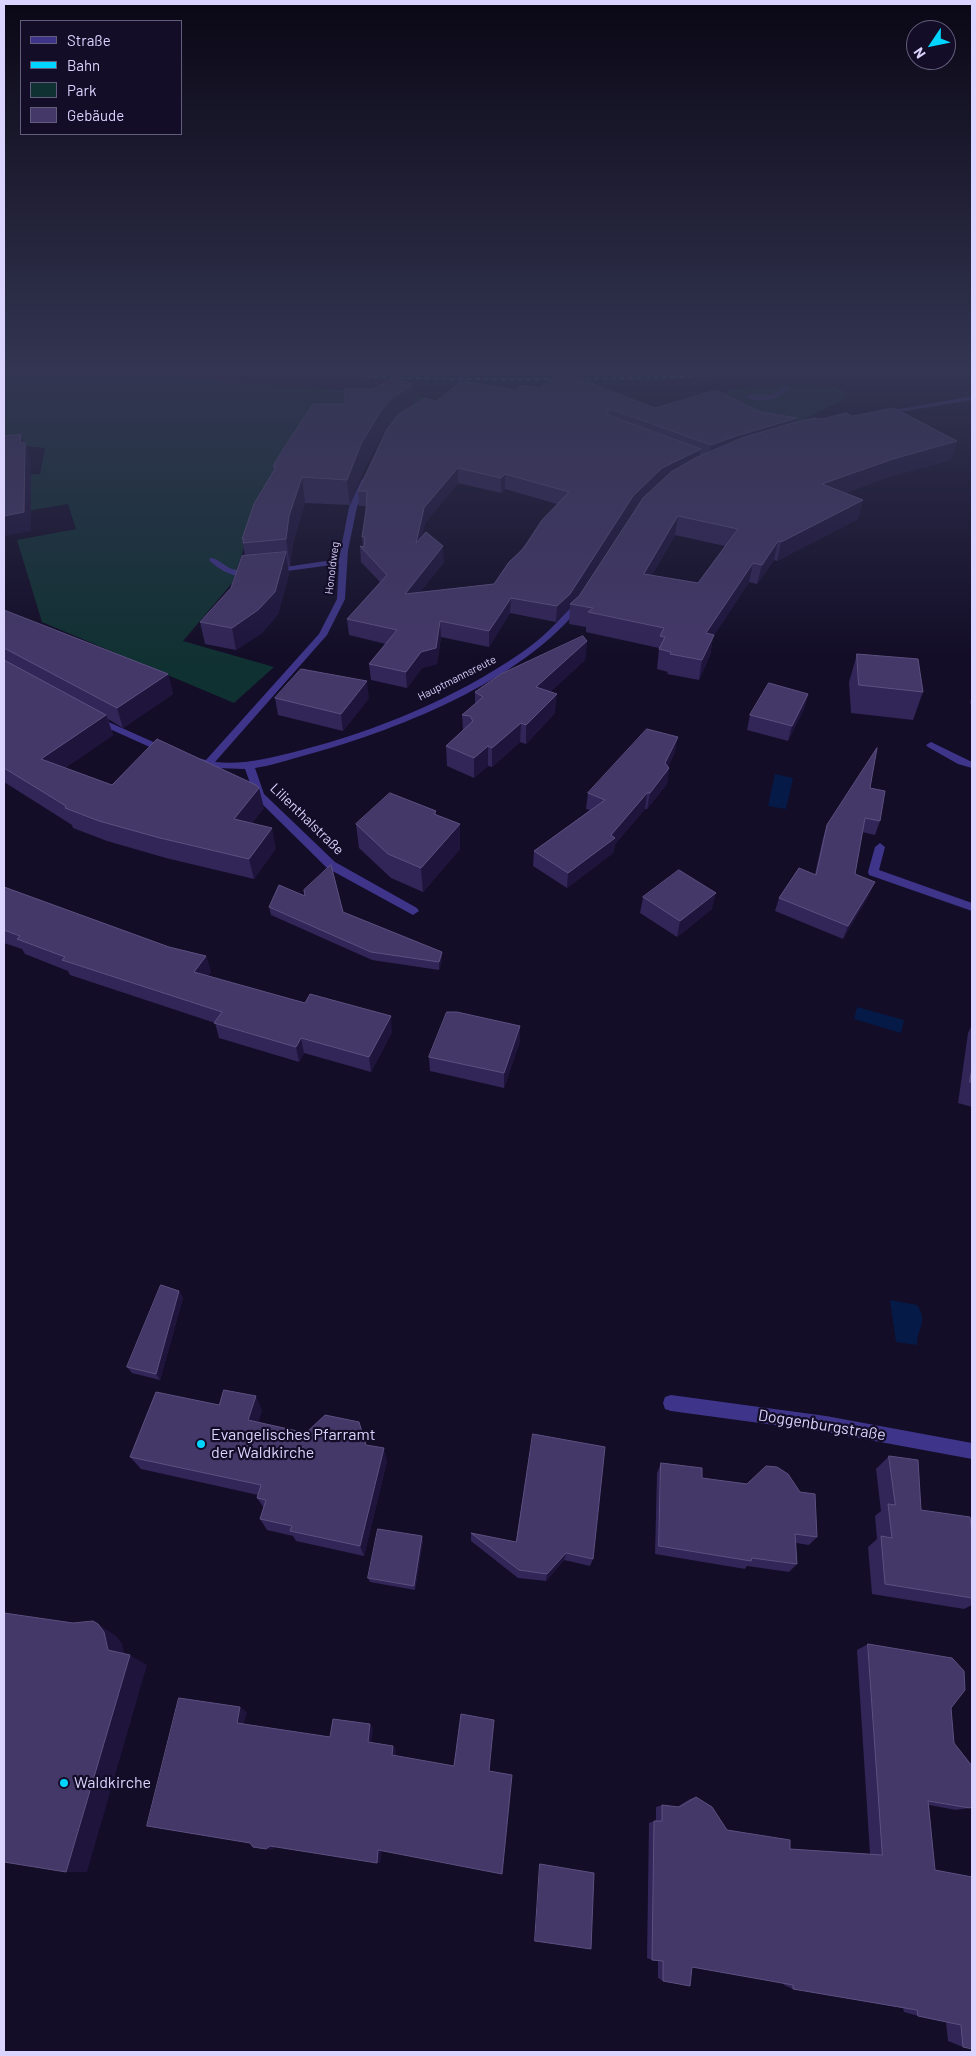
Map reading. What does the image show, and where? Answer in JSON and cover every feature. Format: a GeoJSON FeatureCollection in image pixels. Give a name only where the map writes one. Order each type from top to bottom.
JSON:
{"type":"FeatureCollection","features":[{"type":"Feature","properties":{"kind":"street","name":"Honoldweg"},"geometry":{"type":"LineString","coordinates":[[208,764],[323,635],[341,599],[344,561],[353,507],[370,470]]}},
{"type":"Feature","properties":{"kind":"street"},"geometry":{"type":"LineString","coordinates":[[213,560],[223,569],[236,574],[284,570],[344,561]]}},
{"type":"Feature","properties":{"kind":"street","name":"Hauptmannsreute"},"geometry":{"type":"LineString","coordinates":[[84,712],[112,728],[159,749],[180,756],[208,764],[250,766],[316,750],[349,739],[422,710],[490,678],[534,649],[573,613],[587,591]]}},
{"type":"Feature","properties":{"kind":"street"},"geometry":{"type":"LineString","coordinates":[[931,745],[947,752],[962,764],[972,765]]}},
{"type":"Feature","properties":{"kind":"street","name":"Lilienthalstraße"},"geometry":{"type":"LineString","coordinates":[[250,766],[258,795],[331,865],[413,911]]}},
{"type":"Feature","properties":{"kind":"street"},"geometry":{"type":"LineString","coordinates":[[880,847],[874,872],[972,907]]}},
{"type":"Feature","properties":{"kind":"street","name":"Doggenburgstraße"},"geometry":{"type":"LineString","coordinates":[[671,1403],[826,1424],[972,1451]]}},
{"type":"Feature","properties":{"kind":"green space"},"geometry":{"type":"Polygon","coordinates":[[[41,470],[309,470],[260,500],[232,583],[183,641],[274,667],[234,703],[42,622],[17,540],[76,529],[68,504],[4,515],[4,476],[40,474],[41,470]]]}},
{"type":"Feature","properties":{"kind":"water"},"geometry":{"type":"Polygon","coordinates":[[[775,774],[793,778],[786,809],[768,806],[775,774]]]}},
{"type":"Feature","properties":{"kind":"water"},"geometry":{"type":"Polygon","coordinates":[[[857,1007],[904,1020],[901,1033],[854,1019],[857,1007]]]}},
{"type":"Feature","properties":{"kind":"water"},"geometry":{"type":"Polygon","coordinates":[[[890,1300],[917,1305],[922,1320],[917,1345],[896,1342],[890,1300]]]}},
{"type":"Feature","properties":{"kind":"building"},"geometry":{"type":"Polygon","coordinates":[[[4,470],[25,470],[24,512],[4,516],[4,470]]]}},
{"type":"Feature","properties":{"kind":"building"},"geometry":{"type":"Polygon","coordinates":[[[274,470],[351,470],[347,480],[302,477],[289,516],[286,539],[243,543],[244,539],[242,539],[254,504],[274,470]]]}},
{"type":"Feature","properties":{"kind":"building"},"geometry":{"type":"Polygon","coordinates":[[[368,470],[456,470],[424,508],[416,543],[426,532],[443,546],[405,594],[494,584],[509,562],[523,549],[542,520],[569,492],[505,474],[501,478],[466,470],[660,470],[633,496],[570,594],[557,606],[511,598],[489,631],[440,621],[436,648],[421,652],[406,672],[369,664],[397,630],[347,619],[387,575],[360,546],[364,547],[365,537],[362,537],[367,491],[358,491],[368,470]]]}},
{"type":"Feature","properties":{"kind":"building"},"geometry":{"type":"Polygon","coordinates":[[[675,470],[862,470],[822,484],[863,500],[781,542],[778,541],[762,565],[753,563],[706,633],[714,635],[702,660],[670,654],[671,652],[659,649],[665,637],[660,636],[664,628],[588,612],[593,608],[570,604],[579,596],[643,498],[675,470]],[[678,516],[644,574],[698,583],[738,529],[678,516]]]}},
{"type":"Feature","properties":{"kind":"building"},"geometry":{"type":"Polygon","coordinates":[[[286,552],[275,592],[258,610],[232,628],[200,622],[231,588],[242,556],[286,552]]]}},
{"type":"Feature","properties":{"kind":"building"},"geometry":{"type":"Polygon","coordinates":[[[4,610],[168,674],[117,708],[4,648],[4,610]]]}},
{"type":"Feature","properties":{"kind":"building"},"geometry":{"type":"Polygon","coordinates":[[[583,636],[587,641],[536,687],[557,694],[526,725],[521,723],[492,748],[488,746],[474,758],[446,746],[473,721],[470,716],[462,715],[483,697],[475,692],[501,674],[583,636]]]}},
{"type":"Feature","properties":{"kind":"building"},"geometry":{"type":"Polygon","coordinates":[[[857,654],[918,659],[923,692],[859,685],[857,654]]]}},
{"type":"Feature","properties":{"kind":"building"},"geometry":{"type":"Polygon","coordinates":[[[4,660],[106,715],[41,759],[112,785],[157,739],[256,785],[259,788],[234,819],[272,828],[249,859],[160,838],[99,821],[65,808],[66,806],[4,768],[4,660]]]}},
{"type":"Feature","properties":{"kind":"building"},"geometry":{"type":"Polygon","coordinates":[[[301,669],[367,681],[341,714],[275,698],[301,669]]]}},
{"type":"Feature","properties":{"kind":"building"},"geometry":{"type":"Polygon","coordinates":[[[769,683],[808,694],[792,726],[750,715],[769,683]]]}},
{"type":"Feature","properties":{"kind":"building"},"geometry":{"type":"Polygon","coordinates":[[[647,729],[678,737],[665,763],[669,768],[650,793],[647,793],[611,835],[615,838],[568,873],[534,851],[605,800],[588,793],[647,729]]]}},
{"type":"Feature","properties":{"kind":"building"},"geometry":{"type":"Polygon","coordinates":[[[877,748],[870,788],[885,791],[880,821],[865,818],[855,874],[875,882],[848,926],[779,898],[799,868],[816,875],[827,825],[877,748]]]}},
{"type":"Feature","properties":{"kind":"building"},"geometry":{"type":"Polygon","coordinates":[[[390,793],[436,811],[434,814],[460,824],[421,868],[388,854],[356,824],[390,793]]]}},
{"type":"Feature","properties":{"kind":"building"},"geometry":{"type":"Polygon","coordinates":[[[331,865],[343,912],[442,952],[439,962],[371,952],[269,907],[279,885],[305,896],[304,890],[331,865]]]}},
{"type":"Feature","properties":{"kind":"building"},"geometry":{"type":"Polygon","coordinates":[[[679,870],[716,893],[680,921],[643,897],[679,870]]]}},
{"type":"Feature","properties":{"kind":"building"},"geometry":{"type":"Polygon","coordinates":[[[4,887],[169,947],[206,956],[194,972],[305,1003],[310,994],[391,1016],[369,1057],[301,1038],[296,1047],[214,1023],[222,1012],[62,960],[65,957],[17,939],[20,936],[4,930],[4,887]]]}},
{"type":"Feature","properties":{"kind":"building"},"geometry":{"type":"Polygon","coordinates":[[[447,1012],[457,1012],[520,1026],[504,1073],[429,1057],[447,1012]]]}},
{"type":"Feature","properties":{"kind":"building"},"geometry":{"type":"Polygon","coordinates":[[[161,1285],[179,1291],[156,1374],[127,1367],[161,1285]]]}},
{"type":"Feature","properties":{"kind":"building"},"geometry":{"type":"Polygon","coordinates":[[[224,1390],[256,1396],[248,1420],[306,1433],[325,1415],[359,1422],[366,1445],[384,1448],[360,1546],[290,1531],[292,1526],[260,1519],[266,1500],[257,1498],[261,1485],[130,1457],[156,1392],[219,1405],[224,1390]]]}},
{"type":"Feature","properties":{"kind":"building"},"geometry":{"type":"Polygon","coordinates":[[[533,1434],[605,1447],[593,1559],[566,1553],[547,1574],[519,1570],[471,1533],[516,1542],[533,1434]]]}},
{"type":"Feature","properties":{"kind":"building"},"geometry":{"type":"Polygon","coordinates":[[[889,1456],[918,1460],[921,1510],[970,1517],[972,1533],[972,1598],[885,1584],[881,1536],[892,1538],[888,1504],[895,1505],[889,1456]]]}},
{"type":"Feature","properties":{"kind":"building"},"geometry":{"type":"Polygon","coordinates":[[[661,1463],[702,1468],[702,1478],[747,1484],[766,1466],[777,1467],[788,1474],[800,1492],[815,1494],[817,1537],[795,1534],[797,1564],[752,1558],[751,1561],[659,1546],[661,1463]]]}},
{"type":"Feature","properties":{"kind":"building"},"geometry":{"type":"Polygon","coordinates":[[[378,1529],[422,1536],[414,1586],[368,1578],[378,1529]]]}},
{"type":"Feature","properties":{"kind":"building","name":"Waldkirche"},"geometry":{"type":"Polygon","coordinates":[[[4,1613],[73,1623],[93,1621],[104,1632],[108,1650],[130,1655],[66,1872],[4,1862],[4,1613]]]}},
{"type":"Feature","properties":{"kind":"building"},"geometry":{"type":"Polygon","coordinates":[[[868,1644],[952,1658],[964,1671],[965,1690],[951,1708],[954,1743],[972,1766],[972,1806],[970,1808],[928,1801],[935,1870],[972,1877],[972,2049],[963,2047],[961,2025],[918,2016],[917,2010],[793,1989],[793,1985],[692,1967],[690,1986],[663,1981],[663,1961],[652,1960],[654,1821],[662,1821],[662,1805],[679,1807],[696,1797],[712,1807],[727,1830],[790,1840],[790,1849],[882,1855],[868,1644]]]}},
{"type":"Feature","properties":{"kind":"building"},"geometry":{"type":"Polygon","coordinates":[[[179,1698],[240,1707],[237,1723],[330,1737],[333,1719],[370,1724],[368,1742],[393,1746],[392,1755],[454,1766],[461,1714],[494,1720],[489,1771],[512,1775],[502,1874],[378,1850],[377,1863],[270,1846],[266,1849],[253,1847],[250,1843],[147,1826],[179,1698]]]}},
{"type":"Feature","properties":{"kind":"building"},"geometry":{"type":"Polygon","coordinates":[[[540,1864],[594,1873],[591,1949],[535,1941],[540,1864]]]}},
{"type":"Feature","properties":{"kind":"place","name":"Evangelisches Pfarramt der Waldkirche"},"geometry":{"type":"Point","coordinates":[201,1444]}},
{"type":"Feature","properties":{"kind":"place","name":"Waldkirche"},"geometry":{"type":"Point","coordinates":[64,1783]}}]}
